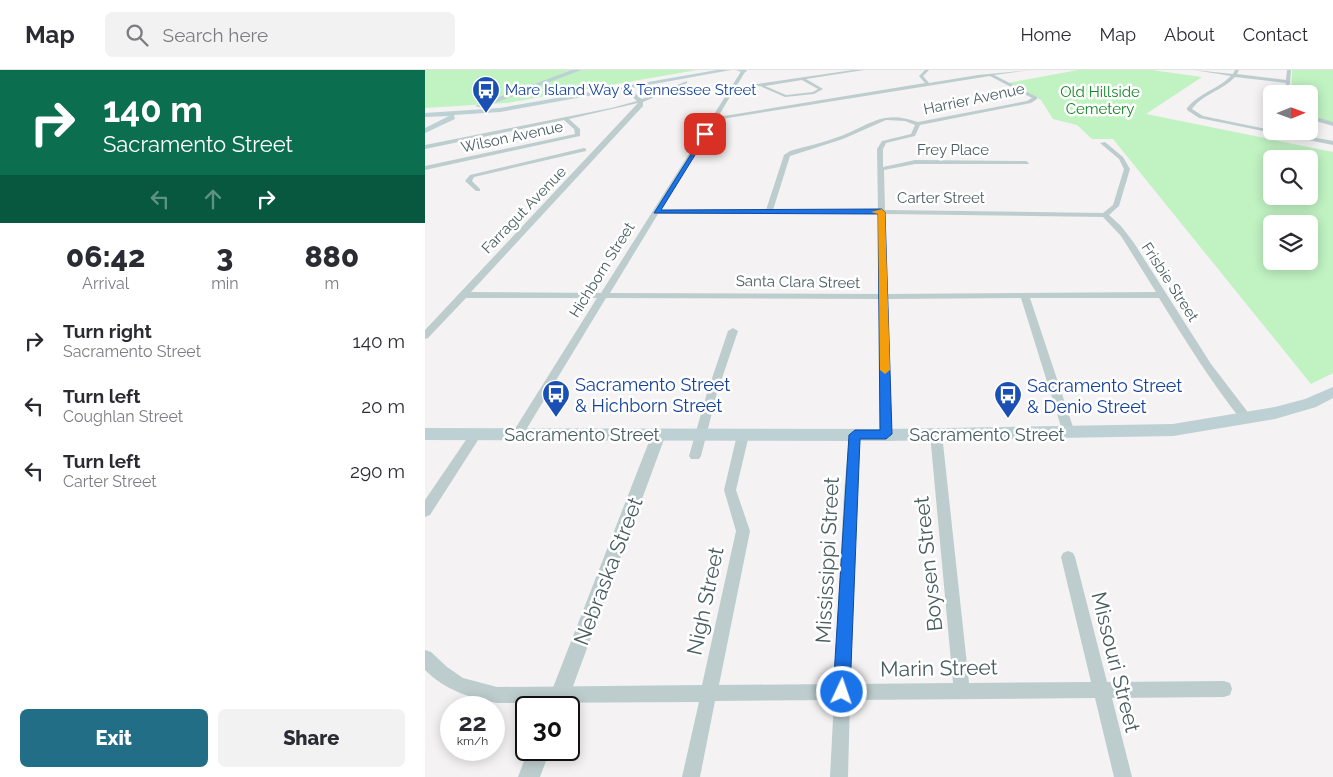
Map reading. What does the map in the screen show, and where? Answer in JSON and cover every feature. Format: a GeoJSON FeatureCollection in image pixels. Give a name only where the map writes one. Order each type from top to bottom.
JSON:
{"type":"FeatureCollection","features":[{"type":"Feature","properties":{"kind":"main road"},"geometry":{"type":"LineString","coordinates":[[425,131],[483,101],[572,70]]}},
{"type":"Feature","properties":{"kind":"main road"},"geometry":{"type":"LineString","coordinates":[[425,124],[578,70]]}},
{"type":"Feature","properties":{"kind":"main road"},"geometry":{"type":"LineString","coordinates":[[425,114],[500,110],[711,70]]}},
{"type":"Feature","properties":{"kind":"main road"},"geometry":{"type":"LineString","coordinates":[[459,112],[508,106],[732,70]]}},
{"type":"Feature","properties":{"kind":"main road"},"geometry":{"type":"LineString","coordinates":[[508,106],[501,103],[512,94]]}},
{"type":"Feature","properties":{"kind":"main road"},"geometry":{"type":"LineString","coordinates":[[425,114],[483,101]]}},
{"type":"Feature","properties":{"kind":"main road"},"geometry":{"type":"LineString","coordinates":[[425,114],[427,119],[425,124]]}},
{"type":"Feature","properties":{"kind":"main road","name":"Sacramento Street"},"geometry":{"type":"LineString","coordinates":[[425,434],[855,435],[1173,430],[1275,413],[1310,403],[1333,392]]}},
{"type":"Feature","properties":{"kind":"street","name":"Hichborn Street"},"geometry":{"type":"LineString","coordinates":[[517,434],[657,212],[742,70]]}},
{"type":"Feature","properties":{"kind":"street"},"geometry":{"type":"LineString","coordinates":[[732,89],[804,80],[862,70]]}},
{"type":"Feature","properties":{"kind":"street"},"geometry":{"type":"LineString","coordinates":[[927,70],[921,76],[928,84]]}},
{"type":"Feature","properties":{"kind":"street"},"geometry":{"type":"LineString","coordinates":[[713,119],[992,72],[1030,70]]}},
{"type":"Feature","properties":{"kind":"street"},"geometry":{"type":"LineString","coordinates":[[1196,70],[1287,82],[1289,70]]}},
{"type":"Feature","properties":{"kind":"street"},"geometry":{"type":"LineString","coordinates":[[1237,70],[1234,76],[1190,106],[1189,110],[1213,120],[1333,144]]}},
{"type":"Feature","properties":{"kind":"street","name":"Harrier Avenue"},"geometry":{"type":"LineString","coordinates":[[918,124],[1029,102],[1035,98],[992,72]]}},
{"type":"Feature","properties":{"kind":"street"},"geometry":{"type":"LineString","coordinates":[[762,86],[785,96],[814,93],[821,90],[804,80]]}},
{"type":"Feature","properties":{"kind":"street","name":"Wilson Avenue"},"geometry":{"type":"LineString","coordinates":[[566,119],[641,101],[685,82]]}},
{"type":"Feature","properties":{"kind":"street"},"geometry":{"type":"LineString","coordinates":[[626,87],[641,101]]}},
{"type":"Feature","properties":{"kind":"street","name":"Farragut Avenue"},"geometry":{"type":"LineString","coordinates":[[425,336],[636,111],[641,105],[641,101]]}},
{"type":"Feature","properties":{"kind":"street"},"geometry":{"type":"LineString","coordinates":[[769,212],[787,155],[792,152],[816,143],[842,138],[873,121],[891,118],[903,119],[918,124],[913,134],[884,142],[880,149],[886,434]]}},
{"type":"Feature","properties":{"kind":"street"},"geometry":{"type":"LineString","coordinates":[[426,146],[495,146],[566,119]]}},
{"type":"Feature","properties":{"kind":"street","name":"Wilson Avenue"},"geometry":{"type":"LineString","coordinates":[[425,168],[495,146],[578,135],[577,129],[566,119]]}},
{"type":"Feature","properties":{"kind":"street"},"geometry":{"type":"LineString","coordinates":[[1318,120],[1333,124]]}},
{"type":"Feature","properties":{"kind":"street"},"geometry":{"type":"LineString","coordinates":[[1103,143],[1122,159],[1126,166],[1125,179],[1116,206],[1105,215]]}},
{"type":"Feature","properties":{"kind":"street"},"geometry":{"type":"LineString","coordinates":[[495,146],[511,165]]}},
{"type":"Feature","properties":{"kind":"street"},"geometry":{"type":"LineString","coordinates":[[489,170],[487,170],[487,166],[495,146]]}},
{"type":"Feature","properties":{"kind":"street"},"geometry":{"type":"LineString","coordinates":[[478,190],[468,179],[489,170],[584,150]]}},
{"type":"Feature","properties":{"kind":"street","name":"Frey Place"},"geometry":{"type":"LineString","coordinates":[[881,169],[915,162],[1026,163]]}},
{"type":"Feature","properties":{"kind":"street","name":"Carter Street"},"geometry":{"type":"LineString","coordinates":[[657,212],[882,212],[1105,215]]}},
{"type":"Feature","properties":{"kind":"street","name":"Frisbie Street"},"geometry":{"type":"LineString","coordinates":[[1105,215],[1112,219],[1221,387],[1246,418]]}},
{"type":"Feature","properties":{"kind":"street","name":"Santa Clara Street"},"geometry":{"type":"LineString","coordinates":[[463,295],[884,297],[1162,295]]}},
{"type":"Feature","properties":{"kind":"street"},"geometry":{"type":"LineString","coordinates":[[1025,296],[1069,433]]}},
{"type":"Feature","properties":{"kind":"street"},"geometry":{"type":"LineString","coordinates":[[695,456],[700,434],[733,331]]}},
{"type":"Feature","properties":{"kind":"street"},"geometry":{"type":"LineString","coordinates":[[425,511],[476,434]]}},
{"type":"Feature","properties":{"kind":"street","name":"Nebraska Street"},"geometry":{"type":"LineString","coordinates":[[559,696],[659,434]]}},
{"type":"Feature","properties":{"kind":"street","name":"Boysen Street"},"geometry":{"type":"LineString","coordinates":[[936,434],[962,690]]}},
{"type":"Feature","properties":{"kind":"street","name":"Nigh Street"},"geometry":{"type":"LineString","coordinates":[[691,777],[743,531],[730,490],[743,435]]}},
{"type":"Feature","properties":{"kind":"street","name":"Mississippi Street"},"geometry":{"type":"LineString","coordinates":[[839,777],[855,435]]}},
{"type":"Feature","properties":{"kind":"street","name":"Missouri Street"},"geometry":{"type":"LineString","coordinates":[[1068,557],[1103,689],[1123,777]]}},
{"type":"Feature","properties":{"kind":"street","name":"Marin Street"},"geometry":{"type":"LineString","coordinates":[[425,658],[437,672],[469,690],[515,696]]}},
{"type":"Feature","properties":{"kind":"street","name":"Marin Street"},"geometry":{"type":"LineString","coordinates":[[580,701],[709,693],[1224,689]]}},
{"type":"Feature","properties":{"kind":"street"},"geometry":{"type":"LineString","coordinates":[[529,777],[535,761]]}},
{"type":"Feature","properties":{"kind":"green space"},"geometry":{"type":"Polygon","coordinates":[[[425,70],[697,70],[506,103],[425,108],[425,70]]]}},
{"type":"Feature","properties":{"kind":"green space","name":"Old Hillside Cemetery"},"geometry":{"type":"Polygon","coordinates":[[[1078,70],[1152,70],[1202,77],[1146,114],[1263,138],[1263,140],[1274,140],[1333,152],[1333,373],[1311,384],[1113,139],[1092,139],[1077,125],[1053,119],[1041,100],[1008,83],[1078,70]]]}},
{"type":"Feature","properties":{"kind":"green space"},"geometry":{"type":"Polygon","coordinates":[[[1292,70],[1333,70],[1333,123],[1318,119],[1318,85],[1291,85],[1292,70]]]}},
{"type":"Feature","properties":{"kind":"slow traffic"},"geometry":{"type":"LineString","coordinates":[[874,212],[882,212],[885,370]]}},
{"type":"Feature","properties":{"kind":"place","name":"Mare Island Way & Tennessee Street"},"geometry":{"type":"Point","coordinates":[486,114]}},
{"type":"Feature","properties":{"kind":"place","name":"Sacramento Street & Hichborn Street"},"geometry":{"type":"Point","coordinates":[556,418]}},
{"type":"Feature","properties":{"kind":"place","name":"Sacramento Street & Denio Street"},"geometry":{"type":"Point","coordinates":[1008,419]}},
{"type":"Feature","properties":{"kind":"route"},"geometry":{"type":"LineString","coordinates":[[705,134],[657,212],[882,212],[886,434],[855,435],[850,493],[842,692]]}}]}
